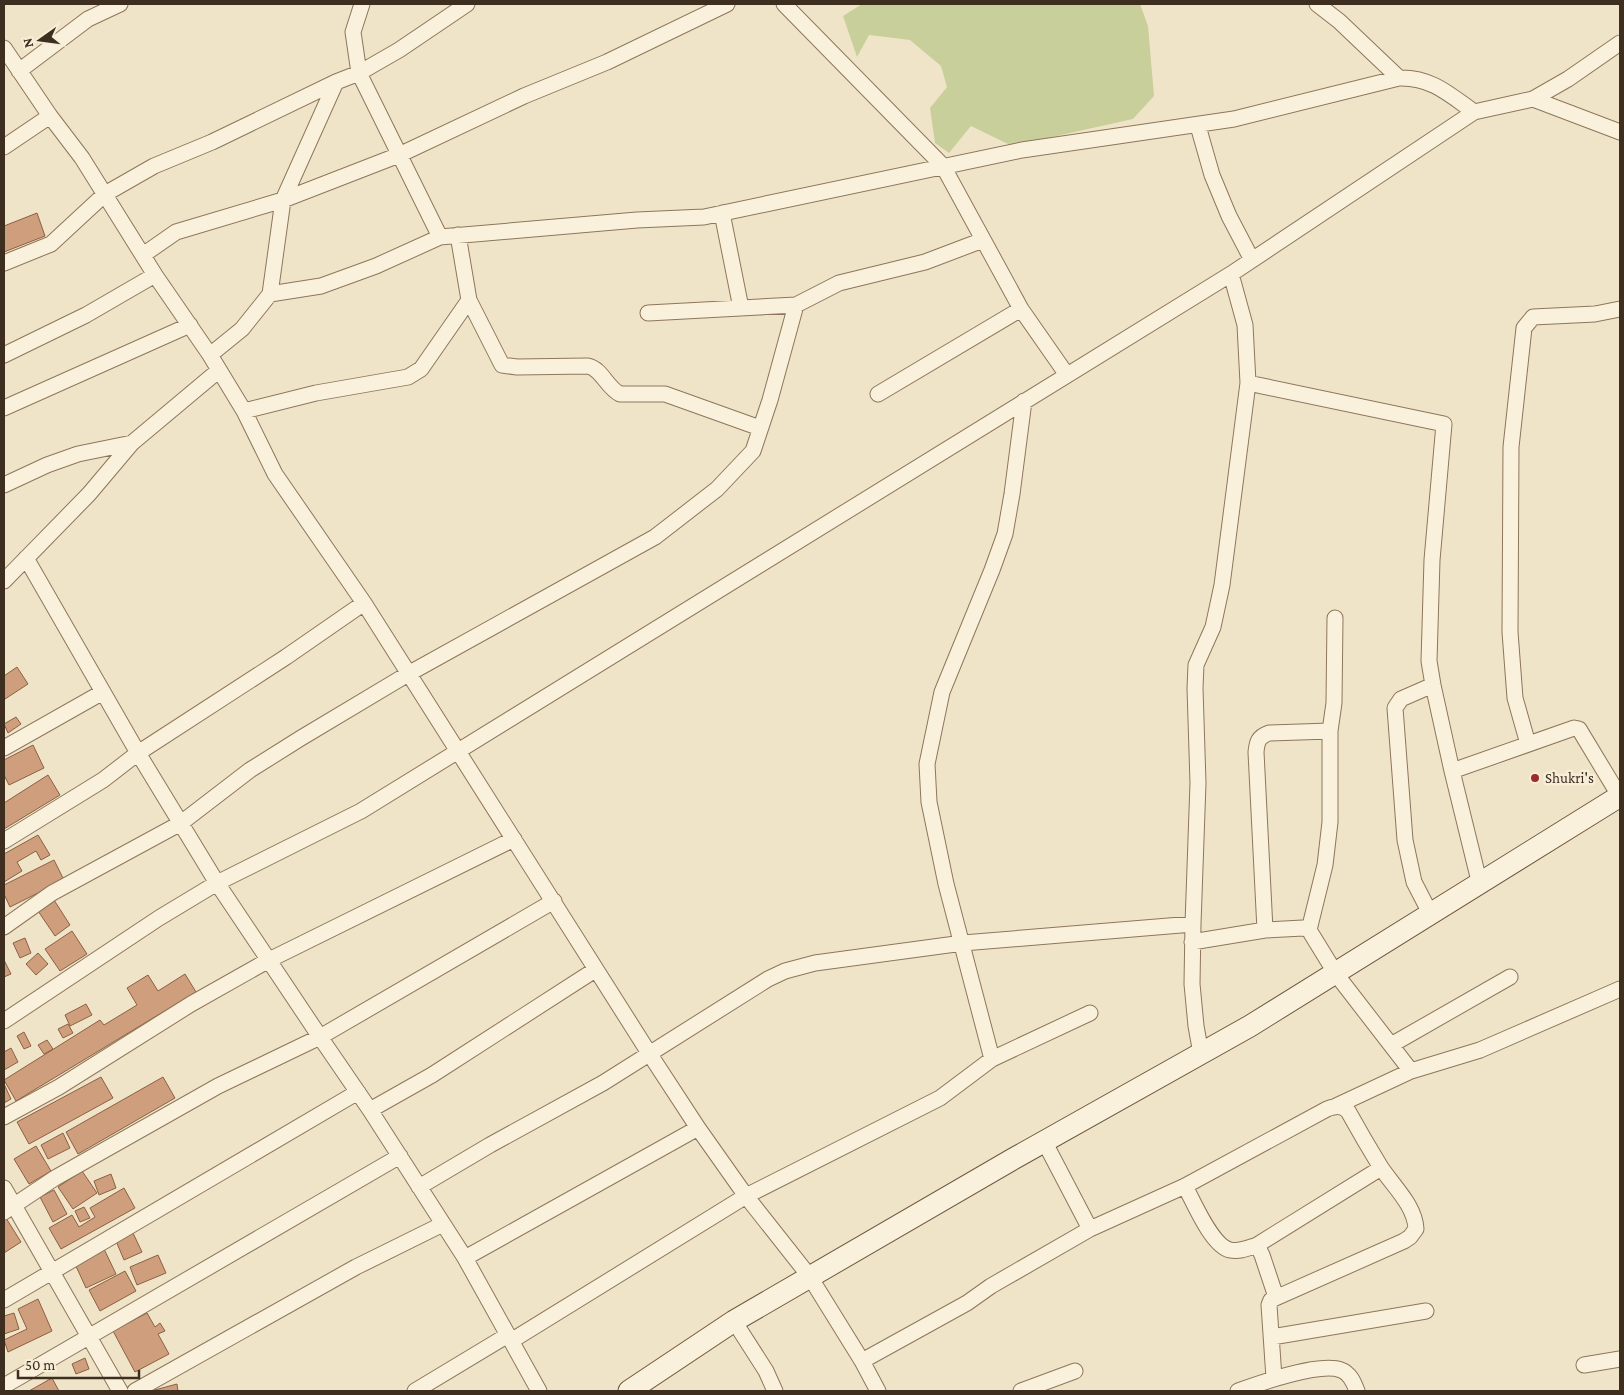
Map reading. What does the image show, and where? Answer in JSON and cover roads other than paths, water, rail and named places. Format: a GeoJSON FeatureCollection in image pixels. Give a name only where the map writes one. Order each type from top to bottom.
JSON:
{"type":"FeatureCollection","features":[{"type":"Feature","properties":{"kind":"street"},"geometry":{"type":"LineString","coordinates":[[19,71],[88,19],[120,4]]}},
{"type":"Feature","properties":{"kind":"street"},"geometry":{"type":"LineString","coordinates":[[362,4],[353,32],[359,73],[440,237]]}},
{"type":"Feature","properties":{"kind":"street"},"geometry":{"type":"LineString","coordinates":[[4,264],[51,244],[105,194],[154,166],[212,142],[336,82],[359,73],[398,50],[467,4]]}},
{"type":"Feature","properties":{"kind":"street"},"geometry":{"type":"LineString","coordinates":[[143,256],[176,232],[284,200],[399,155],[524,96],[607,62],[727,4]]}},
{"type":"Feature","properties":{"kind":"street"},"geometry":{"type":"LineString","coordinates":[[784,4],[943,166],[1022,309],[1067,374]]}},
{"type":"Feature","properties":{"kind":"street"},"geometry":{"type":"LineString","coordinates":[[1320,5],[1399,78]]}},
{"type":"Feature","properties":{"kind":"street"},"geometry":{"type":"LineString","coordinates":[[4,1020],[159,918],[217,883],[361,811],[1231,274],[1474,112],[1533,99],[1568,79],[1620,43]]}},
{"type":"Feature","properties":{"kind":"street"},"geometry":{"type":"LineString","coordinates":[[4,48],[50,116],[82,158],[155,275],[210,355],[244,411],[275,474],[364,603],[649,1053],[698,1128],[746,1196],[810,1277],[862,1361],[878,1391]]}},
{"type":"Feature","properties":{"kind":"street"},"geometry":{"type":"LineString","coordinates":[[270,294],[321,286],[376,266],[440,237],[637,220],[704,217],[1022,150],[1234,120],[1399,78],[1437,85],[1474,112]]}},
{"type":"Feature","properties":{"kind":"street"},"geometry":{"type":"LineString","coordinates":[[210,355],[242,329],[270,294],[284,200],[336,82]]}},
{"type":"Feature","properties":{"kind":"street"},"geometry":{"type":"LineString","coordinates":[[1533,99],[1620,132]]}},
{"type":"Feature","properties":{"kind":"street"},"geometry":{"type":"LineString","coordinates":[[4,147],[50,116]]}},
{"type":"Feature","properties":{"kind":"street"},"geometry":{"type":"LineString","coordinates":[[1198,126],[1212,175],[1229,216],[1252,260]]}},
{"type":"Feature","properties":{"kind":"street"},"geometry":{"type":"LineString","coordinates":[[722,214],[741,308]]}},
{"type":"Feature","properties":{"kind":"street"},"geometry":{"type":"LineString","coordinates":[[458,235],[468,300],[502,365],[516,367],[588,366],[594,368],[614,391],[620,394],[665,394],[760,428]]}},
{"type":"Feature","properties":{"kind":"street"},"geometry":{"type":"LineString","coordinates":[[648,312],[796,305],[839,283],[925,262],[983,240]]}},
{"type":"Feature","properties":{"kind":"street"},"geometry":{"type":"LineString","coordinates":[[1201,1054],[1192,984],[1198,783],[1196,664],[1213,627],[1222,586],[1248,384],[1245,325],[1231,274]]}},
{"type":"Feature","properties":{"kind":"street"},"geometry":{"type":"LineString","coordinates":[[4,354],[86,315],[155,275]]}},
{"type":"Feature","properties":{"kind":"street"},"geometry":{"type":"LineString","coordinates":[[244,411],[316,393],[408,377],[421,369],[468,300]]}},
{"type":"Feature","properties":{"kind":"street"},"geometry":{"type":"LineString","coordinates":[[4,927],[52,893],[181,823],[250,770],[408,674],[655,537],[718,489],[753,451],[770,400],[796,305]]}},
{"type":"Feature","properties":{"kind":"street"},"geometry":{"type":"LineString","coordinates":[[878,394],[1022,309]]}},
{"type":"Feature","properties":{"kind":"street"},"geometry":{"type":"LineString","coordinates":[[1528,744],[1515,698],[1510,632],[1511,447],[1524,328],[1533,317],[1595,314],[1620,309]]}},
{"type":"Feature","properties":{"kind":"street"},"geometry":{"type":"LineString","coordinates":[[4,408],[190,325]]}},
{"type":"Feature","properties":{"kind":"street"},"geometry":{"type":"LineString","coordinates":[[4,581],[89,494],[132,443],[218,371]]}},
{"type":"Feature","properties":{"kind":"street"},"geometry":{"type":"LineString","coordinates":[[1248,384],[1444,424],[1432,560],[1430,661],[1432,685],[1480,885]]}},
{"type":"Feature","properties":{"kind":"street"},"geometry":{"type":"LineString","coordinates":[[992,1059],[946,884],[929,802],[927,764],[942,692],[1005,534],[1024,401]]}},
{"type":"Feature","properties":{"kind":"street"},"geometry":{"type":"LineString","coordinates":[[4,486],[47,465],[78,454],[132,443]]}},
{"type":"Feature","properties":{"kind":"street"},"geometry":{"type":"LineString","coordinates":[[26,558],[138,753],[217,883],[370,1110],[465,1258],[539,1391]]}},
{"type":"Feature","properties":{"kind":"street"},"geometry":{"type":"LineString","coordinates":[[4,840],[103,780],[138,753],[286,657],[364,603]]}},
{"type":"Feature","properties":{"kind":"street"},"geometry":{"type":"LineString","coordinates":[[1309,930],[1325,866],[1330,822],[1330,731],[1334,703],[1335,618]]}},
{"type":"Feature","properties":{"kind":"street"},"geometry":{"type":"LineString","coordinates":[[1431,915],[1414,882],[1405,840],[1396,708],[1401,699],[1432,685]]}},
{"type":"Feature","properties":{"kind":"street"},"geometry":{"type":"LineString","coordinates":[[4,748],[103,692]]}},
{"type":"Feature","properties":{"kind":"street"},"geometry":{"type":"LineString","coordinates":[[629,1391],[734,1322],[810,1277],[1044,1141],[1201,1054],[1336,974],[1620,796],[1579,730],[1574,728],[1452,771]]}},
{"type":"Feature","properties":{"kind":"street"},"geometry":{"type":"LineString","coordinates":[[1265,930],[1257,742],[1261,736],[1269,733],[1330,731]]}},
{"type":"Feature","properties":{"kind":"street"},"geometry":{"type":"LineString","coordinates":[[4,1117],[67,1082],[191,1004],[269,960],[514,839]]}},
{"type":"Feature","properties":{"kind":"street"},"geometry":{"type":"LineString","coordinates":[[9,1209],[56,1178],[218,1086],[320,1037],[554,901]]}},
{"type":"Feature","properties":{"kind":"street"},"geometry":{"type":"LineString","coordinates":[[419,1187],[490,1144],[603,1083],[768,979],[785,971],[815,963],[963,943],[1193,924]]}},
{"type":"Feature","properties":{"kind":"street"},"geometry":{"type":"LineString","coordinates":[[1192,942],[1265,930],[1303,928],[1309,930],[1336,974],[1411,1072]]}},
{"type":"Feature","properties":{"kind":"street"},"geometry":{"type":"LineString","coordinates":[[370,1110],[432,1075],[595,970]]}},
{"type":"Feature","properties":{"kind":"street"},"geometry":{"type":"LineString","coordinates":[[1391,1046],[1510,976]]}},
{"type":"Feature","properties":{"kind":"street"},"geometry":{"type":"LineString","coordinates":[[862,1361],[966,1303],[991,1286],[1090,1229],[1185,1186],[1327,1109],[1411,1072],[1480,1050],[1620,989]]}},
{"type":"Feature","properties":{"kind":"street"},"geometry":{"type":"LineString","coordinates":[[415,1391],[509,1338],[746,1196],[940,1098],[992,1059],[1090,1013]]}},
{"type":"Feature","properties":{"kind":"street"},"geometry":{"type":"LineString","coordinates":[[4,1300],[358,1092]]}},
{"type":"Feature","properties":{"kind":"street"},"geometry":{"type":"LineString","coordinates":[[1274,1378],[1269,1305],[1271,1300],[1404,1241],[1416,1229],[1414,1216],[1401,1193],[1381,1168],[1348,1111],[1343,1107],[1336,1106]]}},
{"type":"Feature","properties":{"kind":"street"},"geometry":{"type":"LineString","coordinates":[[465,1258],[698,1128]]}},
{"type":"Feature","properties":{"kind":"street"},"geometry":{"type":"LineString","coordinates":[[1044,1141],[1090,1229]]}},
{"type":"Feature","properties":{"kind":"street"},"geometry":{"type":"LineString","coordinates":[[4,1386],[400,1156]]}},
{"type":"Feature","properties":{"kind":"street"},"geometry":{"type":"LineString","coordinates":[[1185,1186],[1216,1241],[1224,1248],[1242,1250],[1258,1245],[1381,1168]]}},
{"type":"Feature","properties":{"kind":"street"},"geometry":{"type":"LineString","coordinates":[[4,1188],[9,1209],[52,1272],[120,1391]]}},
{"type":"Feature","properties":{"kind":"street"},"geometry":{"type":"LineString","coordinates":[[135,1391],[356,1266],[443,1224]]}},
{"type":"Feature","properties":{"kind":"street"},"geometry":{"type":"LineString","coordinates":[[1258,1245],[1276,1297]]}},
{"type":"Feature","properties":{"kind":"street"},"geometry":{"type":"LineString","coordinates":[[1272,1337],[1426,1311]]}},
{"type":"Feature","properties":{"kind":"street"},"geometry":{"type":"LineString","coordinates":[[734,1322],[766,1371],[775,1391]]}},
{"type":"Feature","properties":{"kind":"street"},"geometry":{"type":"LineString","coordinates":[[1584,1365],[1620,1359]]}},
{"type":"Feature","properties":{"kind":"street"},"geometry":{"type":"LineString","coordinates":[[1238,1391],[1274,1378],[1319,1369],[1343,1370],[1351,1378],[1356,1391]]}},
{"type":"Feature","properties":{"kind":"street"},"geometry":{"type":"LineString","coordinates":[[1021,1391],[1075,1371]]}},
{"type":"Feature","properties":{"kind":"place","name":"Shukri's"},"geometry":{"type":"Point","coordinates":[1535,778]}}]}
